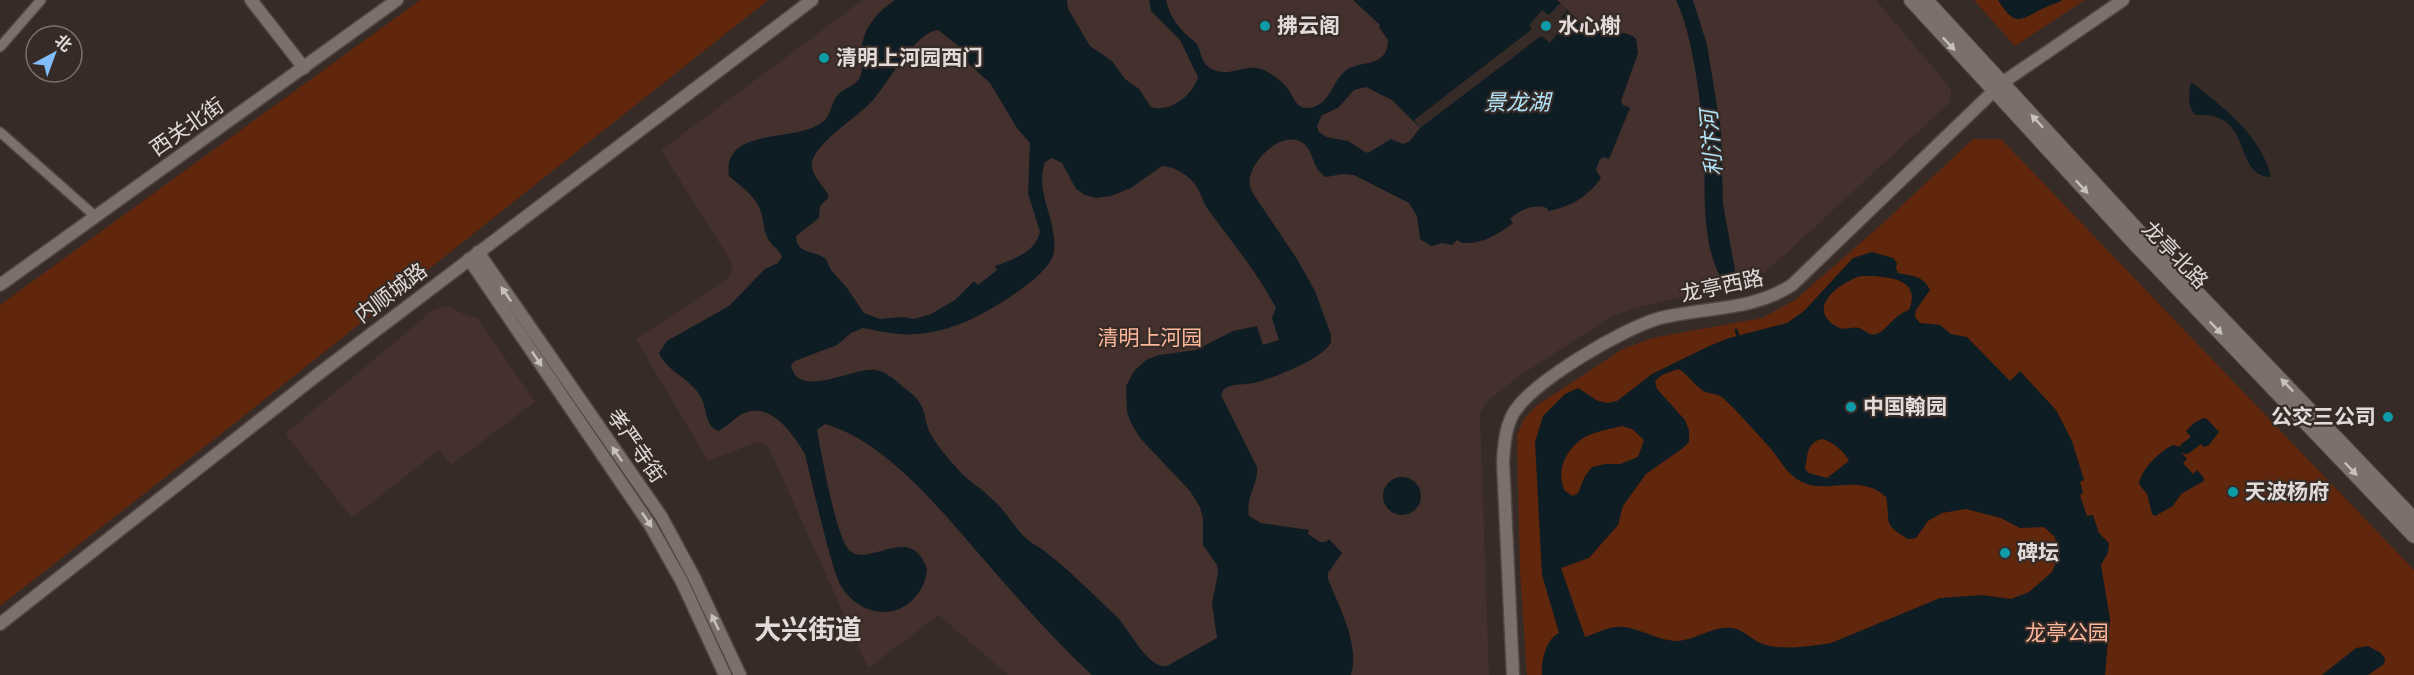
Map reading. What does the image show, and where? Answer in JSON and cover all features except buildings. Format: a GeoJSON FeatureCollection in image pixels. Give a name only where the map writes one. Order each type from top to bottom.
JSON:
{"type":"FeatureCollection","features":[{"type":"Feature","properties":{"kind":"main road","name":"龙亭北路"},"geometry":{"type":"LineString","coordinates":[[1911,0],[2143,236],[2414,519]]}},
{"type":"Feature","properties":{"kind":"main road","name":"龙亭北路"},"geometry":{"type":"LineString","coordinates":[[1926,0],[1998,87],[2135,244],[2414,536]]}},
{"type":"Feature","properties":{"kind":"street"},"geometry":{"type":"LineString","coordinates":[[0,47],[41,0]]}},
{"type":"Feature","properties":{"kind":"street"},"geometry":{"type":"LineString","coordinates":[[251,0],[304,68]]}},
{"type":"Feature","properties":{"kind":"street","name":"西关北街"},"geometry":{"type":"LineString","coordinates":[[0,285],[397,0]]}},
{"type":"Feature","properties":{"kind":"street","name":"内顺城路"},"geometry":{"type":"LineString","coordinates":[[0,624],[321,372],[812,0]]}},
{"type":"Feature","properties":{"kind":"street","name":"龙亭西路"},"geometry":{"type":"LineString","coordinates":[[1513,675],[1503,462],[1507,430],[1518,406],[1538,386],[1623,332],[1660,318],[1760,301],[1792,285],[1998,87],[2122,0]]}},
{"type":"Feature","properties":{"kind":"street"},"geometry":{"type":"LineString","coordinates":[[0,132],[95,216]]}},
{"type":"Feature","properties":{"kind":"street","name":"孝严寺街"},"geometry":{"type":"LineString","coordinates":[[473,256],[650,525],[682,582],[725,675]]}},
{"type":"Feature","properties":{"kind":"street","name":"孝严寺街"},"geometry":{"type":"LineString","coordinates":[[473,256],[661,516],[694,578],[740,675]]}},
{"type":"Feature","properties":{"kind":"shaded area","name":"清明上河园"},"geometry":{"type":"Polygon","coordinates":[[[863,0],[1876,0],[1951,89],[1951,94],[1948,104],[1767,271],[1739,285],[1634,308],[1609,318],[1518,377],[1486,402],[1480,414],[1489,675],[1008,675],[939,615],[868,668],[768,446],[758,442],[708,461],[636,339],[728,278],[732,271],[730,260],[661,150],[863,0]]]}},
{"type":"Feature","properties":{"kind":"shaded area"},"geometry":{"type":"Polygon","coordinates":[[[447,306],[468,316],[477,317],[535,402],[451,465],[439,450],[352,518],[285,434],[433,310],[447,306]]]}},
{"type":"Feature","properties":{"kind":"green space"},"geometry":{"type":"Polygon","coordinates":[[[420,0],[768,0],[226,430],[0,606],[0,305],[420,0]]]}},
{"type":"Feature","properties":{"kind":"green space"},"geometry":{"type":"Polygon","coordinates":[[[1974,0],[2085,0],[2015,46],[1974,0]]]}},
{"type":"Feature","properties":{"kind":"green space","name":"中国翰园"},"geometry":{"type":"Polygon","coordinates":[[[1973,139],[2001,139],[2414,570],[2414,675],[1527,675],[1520,571],[1517,435],[1524,419],[1536,406],[1623,349],[1652,338],[1762,318],[1795,300],[1880,226],[1973,139]]]}},
{"type":"Feature","properties":{"kind":"water","name":"景龙湖"},"geometry":{"type":"Polygon","coordinates":[[[895,0],[1067,0],[1068,9],[1090,46],[1112,61],[1125,79],[1139,89],[1151,107],[1158,108],[1180,101],[1191,90],[1198,77],[1180,40],[1151,11],[1149,0],[1166,0],[1176,23],[1197,44],[1204,62],[1210,68],[1225,72],[1247,68],[1262,69],[1288,89],[1297,104],[1306,108],[1314,107],[1325,100],[1344,72],[1378,60],[1387,49],[1388,40],[1379,27],[1380,25],[1353,0],[1557,0],[1582,24],[1593,31],[1604,34],[1627,34],[1636,39],[1638,53],[1621,101],[1623,105],[1630,108],[1609,159],[1603,157],[1599,161],[1596,170],[1601,178],[1590,191],[1571,204],[1548,211],[1547,208],[1537,207],[1523,210],[1510,219],[1513,223],[1483,240],[1462,243],[1457,240],[1452,245],[1442,243],[1431,246],[1420,239],[1417,216],[1409,203],[1354,175],[1326,177],[1317,168],[1308,148],[1299,141],[1283,141],[1275,144],[1252,170],[1249,182],[1252,191],[1297,259],[1315,291],[1331,335],[1331,342],[1319,355],[1297,367],[1254,383],[1229,386],[1221,395],[1257,467],[1248,509],[1249,516],[1261,523],[1309,530],[1308,534],[1320,542],[1326,542],[1329,539],[1342,553],[1328,573],[1328,579],[1351,638],[1353,663],[1351,675],[1092,675],[1038,620],[913,482],[871,446],[848,433],[825,424],[817,430],[834,512],[849,550],[857,554],[867,554],[901,547],[911,548],[920,555],[927,569],[922,587],[915,598],[905,606],[882,612],[865,608],[851,598],[838,579],[805,454],[794,437],[780,421],[771,415],[752,411],[742,414],[718,431],[714,429],[709,423],[699,394],[663,360],[659,353],[667,341],[729,306],[765,269],[778,263],[782,257],[768,239],[761,211],[756,202],[729,176],[730,160],[737,149],[748,143],[809,129],[825,120],[837,96],[859,79],[862,72],[861,52],[864,36],[876,16],[895,0]],[[938,30],[920,39],[902,59],[873,100],[829,138],[815,154],[812,162],[813,171],[828,194],[828,198],[820,206],[819,218],[796,236],[799,246],[826,259],[831,270],[864,313],[880,319],[903,317],[914,319],[931,314],[955,300],[974,281],[978,285],[997,270],[995,266],[1016,258],[1028,250],[1040,232],[1028,193],[1030,143],[1017,128],[990,83],[969,64],[961,48],[938,30]],[[1366,87],[1354,90],[1338,108],[1322,115],[1317,126],[1319,132],[1326,137],[1348,141],[1368,153],[1391,139],[1403,144],[1410,141],[1420,128],[1392,100],[1366,87]],[[1052,158],[1045,162],[1042,185],[1053,229],[1054,252],[1051,261],[1033,280],[995,307],[954,326],[932,332],[910,334],[863,328],[851,333],[837,345],[795,361],[791,365],[796,375],[804,380],[828,379],[867,370],[880,371],[894,379],[918,401],[930,433],[959,471],[997,504],[1028,540],[1065,568],[1118,618],[1153,662],[1167,666],[1217,638],[1212,604],[1218,573],[1217,565],[1203,545],[1203,518],[1200,507],[1190,491],[1140,438],[1131,423],[1127,412],[1126,386],[1134,371],[1146,360],[1159,355],[1196,350],[1233,331],[1257,326],[1263,345],[1279,340],[1272,318],[1276,308],[1252,269],[1207,208],[1196,186],[1184,174],[1171,167],[1162,166],[1131,188],[1111,196],[1096,198],[1076,189],[1062,163],[1052,158]]]}},
{"type":"Feature","properties":{"kind":"water","name":"利汴河"},"geometry":{"type":"Polygon","coordinates":[[[1676,0],[1693,0],[1707,45],[1721,130],[1723,204],[1735,270],[1727,286],[1718,272],[1708,237],[1704,144],[1698,90],[1692,50],[1676,0]]]}},
{"type":"Feature","properties":{"kind":"water"},"geometry":{"type":"Polygon","coordinates":[[[1998,0],[2063,0],[2017,19],[2008,14],[1998,0]]]}},
{"type":"Feature","properties":{"kind":"water"},"geometry":{"type":"Polygon","coordinates":[[[2191,82],[2228,112],[2250,135],[2266,162],[2271,177],[2259,174],[2251,166],[2235,133],[2227,123],[2214,116],[2195,115],[2189,95],[2191,82]]]}},
{"type":"Feature","properties":{"kind":"water"},"geometry":{"type":"Polygon","coordinates":[[[1872,252],[1893,258],[1897,263],[1898,273],[1924,281],[1930,290],[1916,310],[1915,317],[1920,323],[1940,325],[1951,334],[1967,337],[2010,381],[2020,371],[2056,410],[2072,441],[2084,480],[2080,482],[2083,493],[2080,495],[2087,516],[2093,515],[2099,533],[2109,543],[2108,553],[2101,565],[2110,619],[2105,675],[1542,675],[1545,651],[1554,636],[1559,633],[1542,575],[1535,442],[1543,416],[1565,394],[1578,388],[1598,401],[1607,403],[1617,401],[1652,374],[1707,347],[1729,338],[1787,323],[1804,311],[1853,258],[1872,252]],[[1870,276],[1853,279],[1829,296],[1825,304],[1824,311],[1827,319],[1836,326],[1842,329],[1859,328],[1869,334],[1876,334],[1903,312],[1909,310],[1912,299],[1906,284],[1889,278],[1870,276]],[[1678,369],[1662,375],[1655,381],[1657,389],[1685,420],[1689,430],[1689,442],[1646,474],[1623,506],[1618,525],[1589,558],[1561,568],[1585,637],[1608,629],[1624,627],[1662,639],[1678,641],[1717,629],[1731,628],[1740,630],[1759,642],[1771,646],[1788,648],[1831,643],[1940,598],[1982,595],[2011,599],[2029,592],[2052,572],[2059,555],[2055,537],[2044,527],[2020,528],[2001,518],[1966,509],[1942,513],[1928,521],[1916,538],[1908,539],[1890,526],[1886,497],[1876,490],[1865,486],[1822,486],[1802,482],[1788,472],[1771,449],[1724,399],[1704,391],[1678,369]],[[1622,426],[1585,437],[1572,447],[1564,461],[1562,484],[1565,491],[1573,496],[1578,493],[1585,476],[1592,467],[1620,464],[1638,457],[1644,440],[1632,429],[1622,426]],[[1822,439],[1810,447],[1805,469],[1809,473],[1827,478],[1849,461],[1834,444],[1822,439]]]}},
{"type":"Feature","properties":{"kind":"water"},"geometry":{"type":"Polygon","coordinates":[[[2203,418],[2207,419],[2219,432],[2209,445],[2204,447],[2201,444],[2198,446],[2186,431],[2203,418]]]}},
{"type":"Feature","properties":{"kind":"water"},"geometry":{"type":"Polygon","coordinates":[[[2173,445],[2186,448],[2182,453],[2187,459],[2183,463],[2193,474],[2197,470],[2204,481],[2181,494],[2173,506],[2155,516],[2152,514],[2147,494],[2139,484],[2143,472],[2152,461],[2173,445]]]}},
{"type":"Feature","properties":{"kind":"water"},"geometry":{"type":"Polygon","coordinates":[[[1402,477],[1415,483],[1421,496],[1415,509],[1402,515],[1389,509],[1383,496],[1389,483],[1402,477]]]}},
{"type":"Feature","properties":{"kind":"water"},"geometry":{"type":"Polygon","coordinates":[[[2368,646],[2381,653],[2385,659],[2384,664],[2368,675],[2322,675],[2356,648],[2368,646]]]}},
{"type":"Feature","properties":{"kind":"pier"},"geometry":{"type":"Polygon","coordinates":[[[1560,3],[1568,10],[1557,22],[1563,27],[1550,43],[1541,36],[1420,128],[1414,120],[1532,29],[1529,25],[1542,10],[1549,15],[1560,3]]]}},
{"type":"Feature","properties":{"kind":"waterway"},"geometry":{"type":"LineString","coordinates":[[1736,330],[1738,336]]}},
{"type":"Feature","properties":{"kind":"waterway"},"geometry":{"type":"LineString","coordinates":[[2186,448],[2194,442]]}},
{"type":"Feature","properties":{"kind":"place","name":"拂云阁"},"geometry":{"type":"Point","coordinates":[1265,26]}},
{"type":"Feature","properties":{"kind":"place","name":"水心榭"},"geometry":{"type":"Point","coordinates":[1546,26]}},
{"type":"Feature","properties":{"kind":"place","name":"清明上河园西门"},"geometry":{"type":"Point","coordinates":[824,58]}},
{"type":"Feature","properties":{"kind":"place","name":"中国翰园"},"geometry":{"type":"Point","coordinates":[1851,407]}},
{"type":"Feature","properties":{"kind":"place","name":"公交三公司"},"geometry":{"type":"Point","coordinates":[2388,417]}},
{"type":"Feature","properties":{"kind":"place","name":"天波杨府"},"geometry":{"type":"Point","coordinates":[2233,492]}},
{"type":"Feature","properties":{"kind":"place","name":"碑坛"},"geometry":{"type":"Point","coordinates":[2005,553]}},
{"type":"Feature","properties":{"kind":"district","name":"大兴街道"},"geometry":{"type":"Point","coordinates":[808,630]}},
{"type":"Feature","properties":{"kind":"park label","name":"龙亭公园"},"geometry":{"type":"Point","coordinates":[2067,633]}}]}
